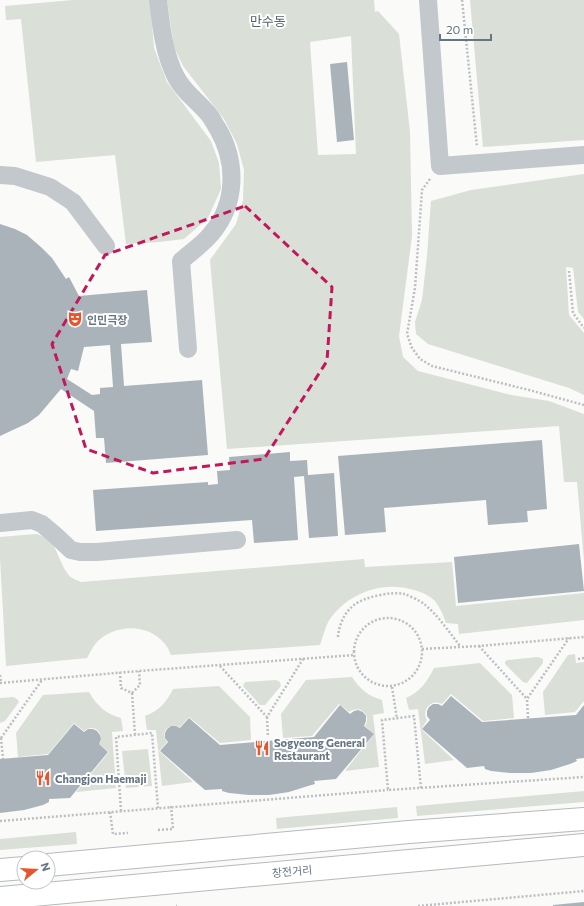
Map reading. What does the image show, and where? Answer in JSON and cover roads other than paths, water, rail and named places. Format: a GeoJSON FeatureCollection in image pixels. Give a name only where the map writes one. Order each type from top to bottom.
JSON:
{"type":"FeatureCollection","features":[{"type":"Feature","properties":{"kind":"main road"},"geometry":{"type":"LineString","coordinates":[[56,864],[409,832],[584,819]]}},
{"type":"Feature","properties":{"kind":"main road","name":"창전거리"},"geometry":{"type":"LineString","coordinates":[[0,898],[584,845]]}},
{"type":"Feature","properties":{"kind":"main road"},"geometry":{"type":"LineString","coordinates":[[0,870],[16,869]]}},
{"type":"Feature","properties":{"kind":"street"},"geometry":{"type":"LineString","coordinates":[[158,0],[167,55],[176,78],[190,97],[210,116],[214,122],[228,152],[232,175],[230,193],[224,213],[211,234],[181,261],[188,349]]}},
{"type":"Feature","properties":{"kind":"street"},"geometry":{"type":"LineString","coordinates":[[428,0],[440,166],[584,154]]}},
{"type":"Feature","properties":{"kind":"street"},"geometry":{"type":"LineString","coordinates":[[0,175],[15,176],[50,187],[73,202],[106,246]]}},
{"type":"Feature","properties":{"kind":"street"},"geometry":{"type":"LineString","coordinates":[[0,523],[32,520],[42,524],[71,550],[80,552],[97,552],[237,540]]}},
{"type":"Feature","properties":{"kind":"place","name":"인민극장"},"geometry":{"type":"Point","coordinates":[75,319]}},
{"type":"Feature","properties":{"kind":"place","name":"Sogyeong General Restaurant"},"geometry":{"type":"Point","coordinates":[262,748]}},
{"type":"Feature","properties":{"kind":"place","name":"Changjon Haemaji"},"geometry":{"type":"Point","coordinates":[43,778]}},
{"type":"Feature","properties":{"kind":"district","name":"만수동"},"geometry":{"type":"Point","coordinates":[268,21]}}]}
